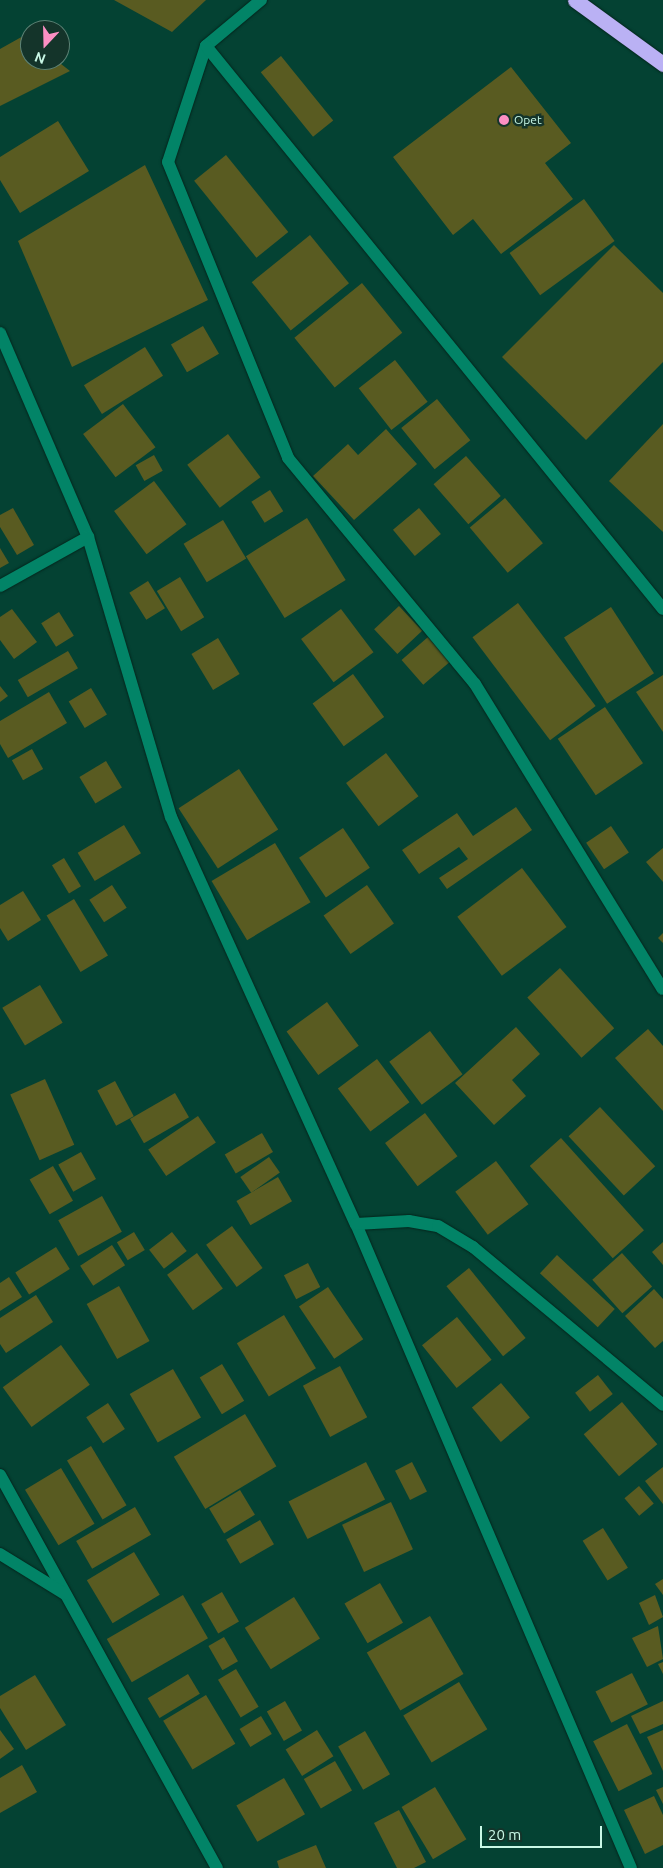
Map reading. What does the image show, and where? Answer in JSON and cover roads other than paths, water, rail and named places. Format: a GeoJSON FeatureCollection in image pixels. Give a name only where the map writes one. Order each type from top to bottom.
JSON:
{"type":"FeatureCollection","features":[{"type":"Feature","properties":{"kind":"highway"},"geometry":{"type":"LineString","coordinates":[[575,0],[663,64]]}},
{"type":"Feature","properties":{"kind":"street"},"geometry":{"type":"LineString","coordinates":[[261,0],[206,46],[168,162],[288,458],[475,684],[663,989]]}},
{"type":"Feature","properties":{"kind":"street"},"geometry":{"type":"LineString","coordinates":[[206,46],[663,609]]}},
{"type":"Feature","properties":{"kind":"street"},"geometry":{"type":"LineString","coordinates":[[0,334],[88,537],[171,817],[356,1224],[631,1868]]}},
{"type":"Feature","properties":{"kind":"street"},"geometry":{"type":"LineString","coordinates":[[0,586],[88,537]]}},
{"type":"Feature","properties":{"kind":"street"},"geometry":{"type":"LineString","coordinates":[[356,1224],[409,1221],[428,1225],[473,1247],[663,1405]]}},
{"type":"Feature","properties":{"kind":"street"},"geometry":{"type":"LineString","coordinates":[[0,1475],[216,1868]]}},
{"type":"Feature","properties":{"kind":"street"},"geometry":{"type":"LineString","coordinates":[[0,1554],[67,1595]]}},
{"type":"Feature","properties":{"kind":"place","name":"Opet"},"geometry":{"type":"Point","coordinates":[504,120]}}]}
